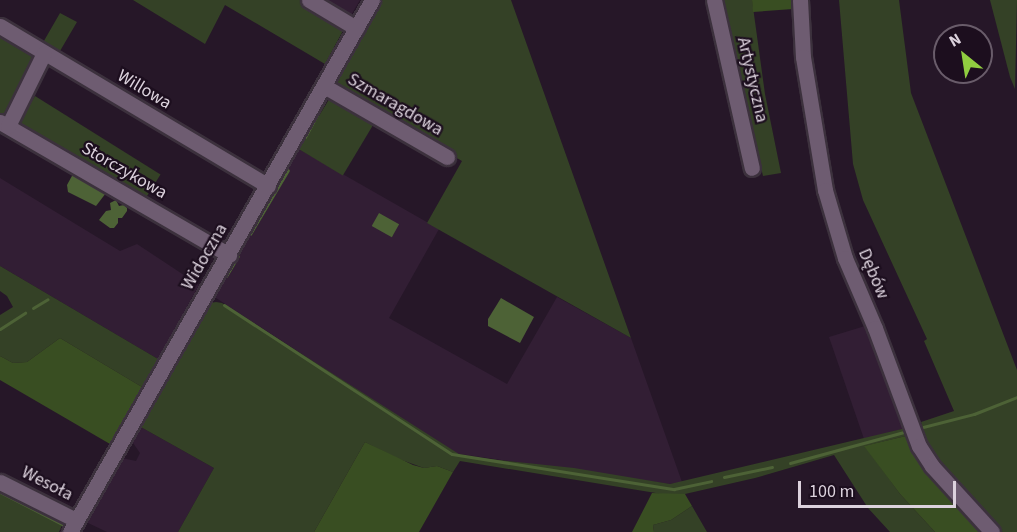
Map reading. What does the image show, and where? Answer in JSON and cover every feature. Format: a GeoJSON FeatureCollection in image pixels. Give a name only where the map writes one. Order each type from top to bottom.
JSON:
{"type":"FeatureCollection","features":[{"type":"Feature","properties":{"kind":"street"},"geometry":{"type":"LineString","coordinates":[[309,0],[356,28]]}},
{"type":"Feature","properties":{"kind":"street","name":"Widoczna"},"geometry":{"type":"LineString","coordinates":[[73,526],[372,0]]}},
{"type":"Feature","properties":{"kind":"street","name":"Artystyczna"},"geometry":{"type":"LineString","coordinates":[[714,0],[752,168]]}},
{"type":"Feature","properties":{"kind":"street","name":"Dębów"},"geometry":{"type":"LineString","coordinates":[[800,0],[803,57],[825,190],[845,258],[875,328],[919,446],[944,480],[992,532]]}},
{"type":"Feature","properties":{"kind":"street","name":"Willowa"},"geometry":{"type":"LineString","coordinates":[[0,26],[268,186]]}},
{"type":"Feature","properties":{"kind":"street"},"geometry":{"type":"LineString","coordinates":[[4,124],[44,53]]}},
{"type":"Feature","properties":{"kind":"street","name":"Szmaragdowa"},"geometry":{"type":"LineString","coordinates":[[324,86],[447,157]]}},
{"type":"Feature","properties":{"kind":"street","name":"Storczykowa"},"geometry":{"type":"LineString","coordinates":[[4,124],[228,255]]}},
{"type":"Feature","properties":{"kind":"street","name":"Wesoła"},"geometry":{"type":"LineString","coordinates":[[0,482],[73,526]]}},
{"type":"Feature","properties":{"kind":"shaded area"},"geometry":{"type":"Polygon","coordinates":[[[133,0],[300,0],[345,27],[325,64],[225,5],[205,44],[133,0]]]}},
{"type":"Feature","properties":{"kind":"shaded area"},"geometry":{"type":"Polygon","coordinates":[[[321,0],[360,0],[350,17],[321,0]]]}},
{"type":"Feature","properties":{"kind":"shaded area"},"geometry":{"type":"Polygon","coordinates":[[[382,0],[511,0],[631,338],[427,223],[462,161],[333,86],[382,0]]]}},
{"type":"Feature","properties":{"kind":"shaded area"},"geometry":{"type":"Polygon","coordinates":[[[721,0],[752,0],[765,94],[781,173],[763,176],[721,0]]]}},
{"type":"Feature","properties":{"kind":"shaded area"},"geometry":{"type":"Polygon","coordinates":[[[752,0],[792,0],[793,9],[753,12],[752,0]]]}},
{"type":"Feature","properties":{"kind":"shaded area"},"geometry":{"type":"Polygon","coordinates":[[[839,0],[899,0],[911,93],[1017,370],[1017,532],[997,532],[932,456],[924,433],[921,422],[954,411],[924,341],[927,339],[863,200],[853,164],[839,0]]]}},
{"type":"Feature","properties":{"kind":"shaded area"},"geometry":{"type":"Polygon","coordinates":[[[990,0],[1017,0],[1015,89],[1010,77],[990,0]]]}},
{"type":"Feature","properties":{"kind":"shaded area"},"geometry":{"type":"Polygon","coordinates":[[[60,13],[77,22],[60,51],[63,59],[41,46],[60,13]]]}},
{"type":"Feature","properties":{"kind":"shaded area"},"geometry":{"type":"Polygon","coordinates":[[[0,32],[37,54],[18,87],[23,89],[6,117],[0,117],[0,32]]]}},
{"type":"Feature","properties":{"kind":"shaded area"},"geometry":{"type":"Polygon","coordinates":[[[35,96],[161,174],[141,206],[15,127],[35,96]]]}},
{"type":"Feature","properties":{"kind":"shaded area"},"geometry":{"type":"Polygon","coordinates":[[[331,96],[375,122],[343,175],[299,149],[331,96]]]}},
{"type":"Feature","properties":{"kind":"shaded area"},"geometry":{"type":"Polygon","coordinates":[[[297,148],[439,229],[389,318],[507,384],[557,297],[631,338],[682,482],[670,484],[453,453],[213,296],[297,148]]]}},
{"type":"Feature","properties":{"kind":"shaded area"},"geometry":{"type":"Polygon","coordinates":[[[73,174],[105,190],[106,193],[96,206],[68,192],[67,185],[73,174]]]}},
{"type":"Feature","properties":{"kind":"shaded area"},"geometry":{"type":"Polygon","coordinates":[[[0,178],[120,251],[137,244],[199,285],[158,359],[0,266],[0,178]]]}},
{"type":"Feature","properties":{"kind":"shaded area"},"geometry":{"type":"Polygon","coordinates":[[[116,200],[119,206],[124,205],[127,208],[127,211],[122,218],[118,218],[118,223],[114,228],[110,228],[99,220],[106,211],[111,210],[110,203],[116,200]]]}},
{"type":"Feature","properties":{"kind":"shaded area"},"geometry":{"type":"Polygon","coordinates":[[[379,213],[399,224],[392,237],[372,226],[379,213]]]}},
{"type":"Feature","properties":{"kind":"shaded area"},"geometry":{"type":"Polygon","coordinates":[[[0,266],[158,359],[142,387],[60,338],[27,362],[13,363],[0,356],[0,315],[13,307],[7,296],[0,291],[0,266]]]}},
{"type":"Feature","properties":{"kind":"shaded area"},"geometry":{"type":"Polygon","coordinates":[[[501,298],[534,317],[520,343],[488,326],[488,319],[501,298]]]}},
{"type":"Feature","properties":{"kind":"shaded area"},"geometry":{"type":"Polygon","coordinates":[[[210,303],[222,303],[462,456],[574,468],[670,484],[906,428],[910,435],[865,446],[900,494],[935,532],[890,532],[868,508],[834,455],[755,478],[685,494],[668,495],[460,461],[453,472],[437,466],[424,468],[396,458],[365,442],[314,532],[178,532],[214,468],[139,426],[210,303]]]}},
{"type":"Feature","properties":{"kind":"shaded area"},"geometry":{"type":"Polygon","coordinates":[[[865,326],[906,428],[864,439],[829,337],[865,326]]]}},
{"type":"Feature","properties":{"kind":"shaded area"},"geometry":{"type":"Polygon","coordinates":[[[60,338],[142,387],[110,444],[0,380],[0,356],[13,363],[27,362],[60,338]]]}},
{"type":"Feature","properties":{"kind":"shaded area"},"geometry":{"type":"Polygon","coordinates":[[[139,426],[214,468],[178,532],[107,532],[86,522],[95,510],[94,507],[122,458],[136,461],[140,453],[131,440],[139,426]]]}},
{"type":"Feature","properties":{"kind":"shaded area"},"geometry":{"type":"Polygon","coordinates":[[[910,435],[986,532],[935,532],[900,494],[864,446],[910,435]]]}},
{"type":"Feature","properties":{"kind":"shaded area"},"geometry":{"type":"Polygon","coordinates":[[[365,442],[413,465],[424,468],[437,466],[453,472],[419,532],[314,532],[365,442]]]}},
{"type":"Feature","properties":{"kind":"shaded area"},"geometry":{"type":"Polygon","coordinates":[[[0,486],[64,521],[59,532],[0,532],[0,486]]]}},
{"type":"Feature","properties":{"kind":"shaded area"},"geometry":{"type":"Polygon","coordinates":[[[652,493],[685,494],[692,506],[671,520],[653,525],[654,532],[632,532],[652,493]]]}},
{"type":"Feature","properties":{"kind":"shaded area"},"geometry":{"type":"Polygon","coordinates":[[[692,506],[707,532],[654,532],[653,525],[671,520],[692,506]]]}},
{"type":"Feature","properties":{"kind":"waterway"},"geometry":{"type":"LineString","coordinates":[[305,137],[326,98]]}},
{"type":"Feature","properties":{"kind":"waterway"},"geometry":{"type":"LineString","coordinates":[[250,234],[288,170]]}},
{"type":"Feature","properties":{"kind":"waterway"},"geometry":{"type":"LineString","coordinates":[[226,276],[238,256]]}},
{"type":"Feature","properties":{"kind":"waterway"},"geometry":{"type":"LineString","coordinates":[[33,308],[48,299]]}},
{"type":"Feature","properties":{"kind":"waterway"},"geometry":{"type":"LineString","coordinates":[[224,305],[452,454],[674,489],[711,481]]}},
{"type":"Feature","properties":{"kind":"waterway"},"geometry":{"type":"LineString","coordinates":[[0,329],[25,313]]}},
{"type":"Feature","properties":{"kind":"waterway"},"geometry":{"type":"LineString","coordinates":[[923,427],[974,414],[1017,397]]}},
{"type":"Feature","properties":{"kind":"waterway"},"geometry":{"type":"LineString","coordinates":[[790,463],[904,432]]}},
{"type":"Feature","properties":{"kind":"waterway"},"geometry":{"type":"LineString","coordinates":[[724,477],[772,467]]}},
{"type":"Feature","properties":{"kind":"waterway"},"geometry":{"type":"LineString","coordinates":[[0,492],[62,524]]}}]}
